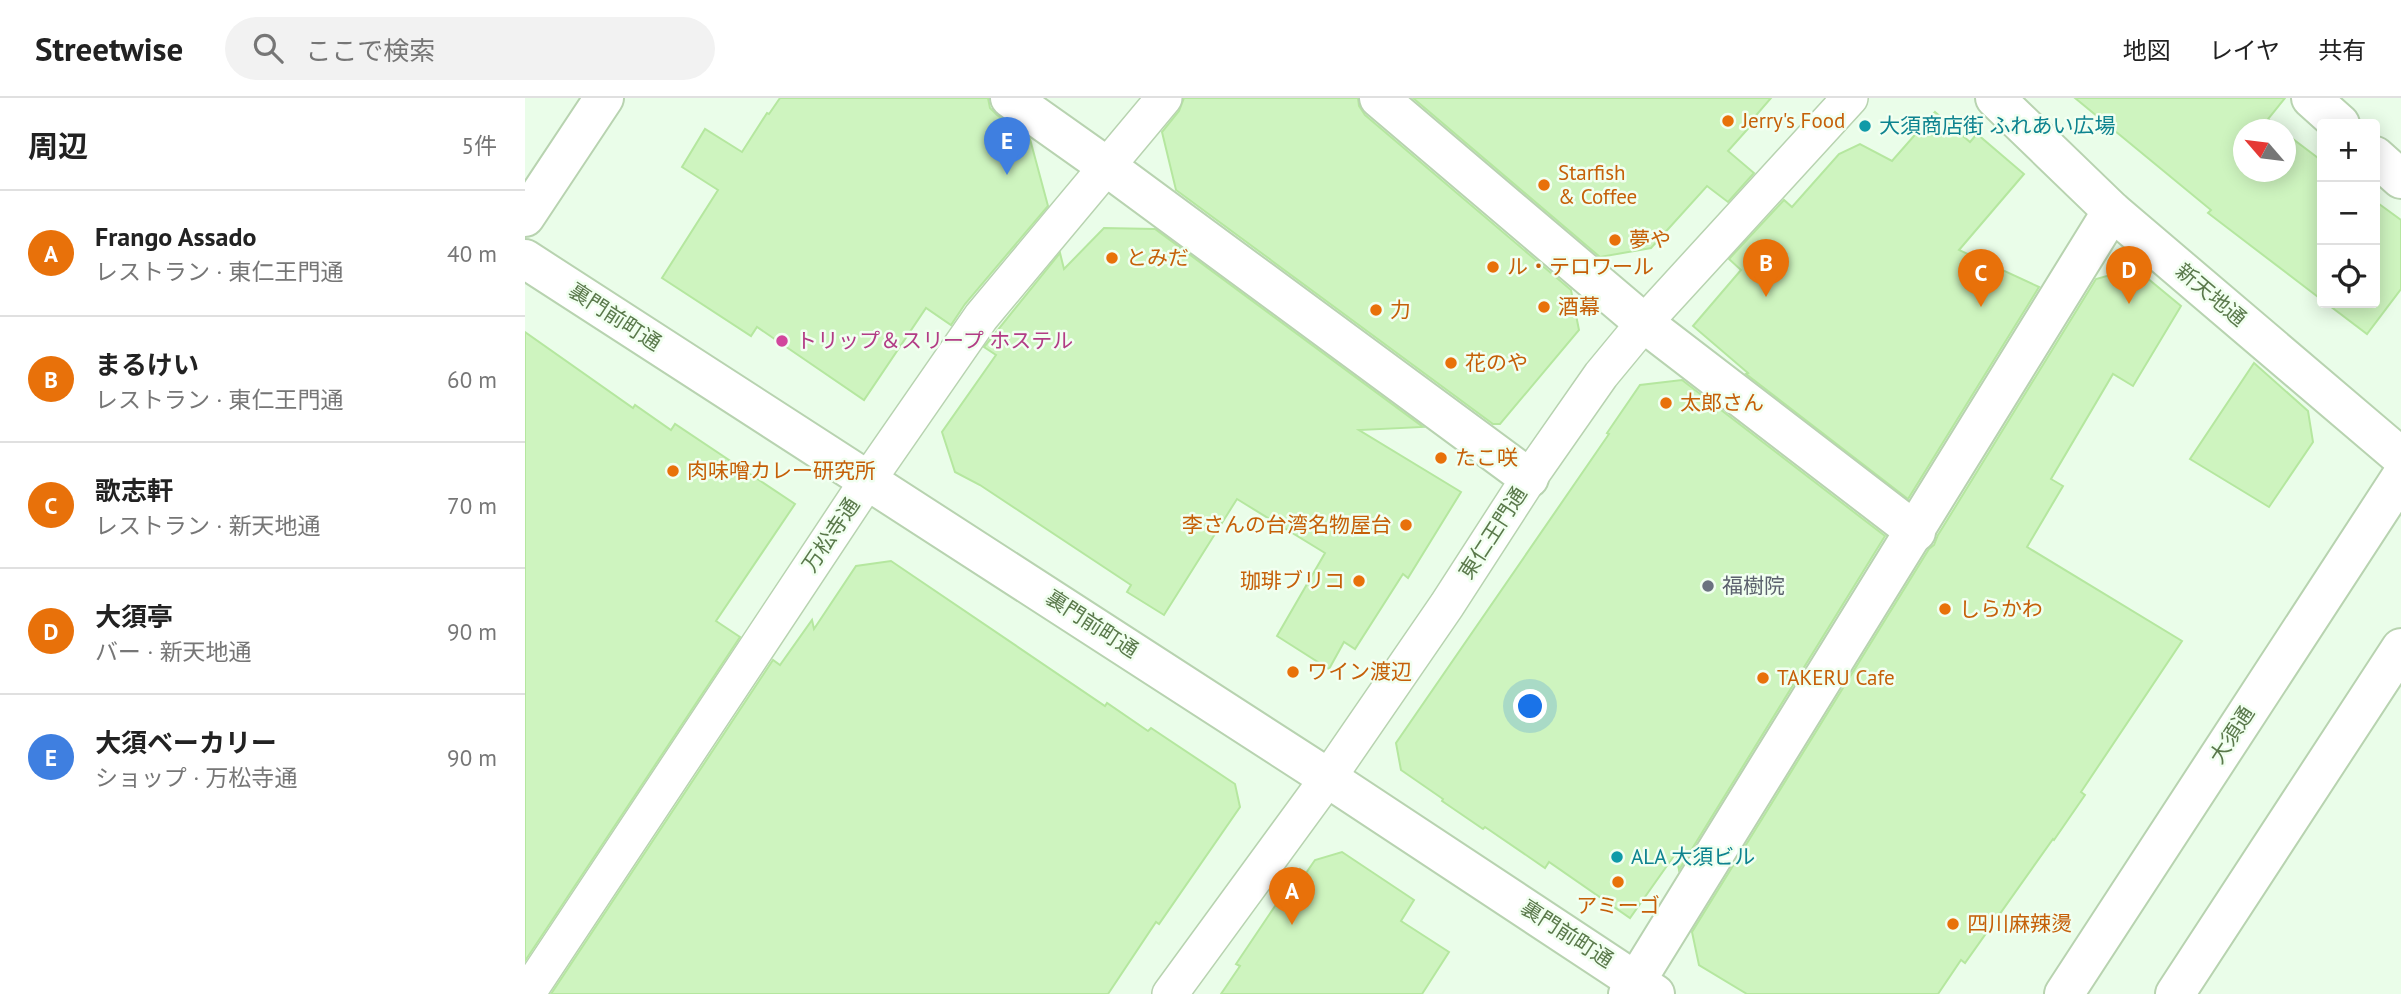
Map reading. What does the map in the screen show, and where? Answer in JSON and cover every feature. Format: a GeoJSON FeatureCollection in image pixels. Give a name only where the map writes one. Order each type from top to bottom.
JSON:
{"type":"FeatureCollection","features":[{"type":"Feature","properties":{"kind":"street"},"geometry":{"type":"LineString","coordinates":[[525,217],[604,98]]}},
{"type":"Feature","properties":{"kind":"street"},"geometry":{"type":"LineString","coordinates":[[1010,98],[1529,478]]}},
{"type":"Feature","properties":{"kind":"street","name":"万松寺通"},"geometry":{"type":"LineString","coordinates":[[527,994],[868,480],[981,317],[1164,98]]}},
{"type":"Feature","properties":{"kind":"street"},"geometry":{"type":"LineString","coordinates":[[1379,98],[1644,323],[1916,532]]}},
{"type":"Feature","properties":{"kind":"street","name":"東仁王門通"},"geometry":{"type":"LineString","coordinates":[[1170,994],[1328,778],[1601,375],[1644,323],[1850,98]]}},
{"type":"Feature","properties":{"kind":"street","name":"新天地通"},"geometry":{"type":"LineString","coordinates":[[1995,98],[2112,211],[2401,457]]}},
{"type":"Feature","properties":{"kind":"street"},"geometry":{"type":"LineString","coordinates":[[2311,98],[2334,119]]}},
{"type":"Feature","properties":{"kind":"street"},"geometry":{"type":"LineString","coordinates":[[2380,160],[2401,179]]}},
{"type":"Feature","properties":{"kind":"street"},"geometry":{"type":"LineString","coordinates":[[1640,989],[2112,211]]}},
{"type":"Feature","properties":{"kind":"street","name":"裏門前町通"},"geometry":{"type":"LineString","coordinates":[[525,259],[1328,778],[1640,989]]}},
{"type":"Feature","properties":{"kind":"street","name":"大須通"},"geometry":{"type":"LineString","coordinates":[[2064,994],[2401,477]]}},
{"type":"Feature","properties":{"kind":"street"},"geometry":{"type":"LineString","coordinates":[[2175,994],[2401,648]]}},
{"type":"Feature","properties":{"kind":"building"},"geometry":{"type":"Polygon","coordinates":[[[780,98],[988,98],[990,108],[997,115],[1030,139],[1048,206],[965,304],[951,325],[926,308],[864,400],[757,327],[751,336],[662,278],[718,190],[682,167],[705,129],[742,152],[780,98]]]}},
{"type":"Feature","properties":{"kind":"building"},"geometry":{"type":"Polygon","coordinates":[[[1184,98],[1358,98],[1359,106],[1365,115],[1571,290],[1579,330],[1500,424],[1493,424],[1176,190],[1162,132],[1179,111],[1184,98]]]}},
{"type":"Feature","properties":{"kind":"building"},"geometry":{"type":"Polygon","coordinates":[[[1413,98],[1771,98],[1728,151],[1754,173],[1728,202],[1707,186],[1651,248],[1600,257],[1413,98]]]}},
{"type":"Feature","properties":{"kind":"building"},"geometry":{"type":"Polygon","coordinates":[[[2075,98],[2285,98],[2268,119],[2233,119],[2233,182],[2296,182],[2296,141],[2317,157],[2317,296],[2208,213],[2211,210],[2075,98]]]}},
{"type":"Feature","properties":{"kind":"building"},"geometry":{"type":"Polygon","coordinates":[[[1935,112],[1970,142],[1977,134],[2024,174],[1959,250],[2039,287],[1908,499],[1746,374],[1748,373],[1693,326],[1741,270],[1729,259],[1784,200],[1792,207],[1839,154],[1860,144],[1892,161],[1935,112]]]}},
{"type":"Feature","properties":{"kind":"building"},"geometry":{"type":"Polygon","coordinates":[[[2380,205],[2401,220],[2401,289],[2367,334],[2333,308],[2380,308],[2380,205]]]}},
{"type":"Feature","properties":{"kind":"building"},"geometry":{"type":"Polygon","coordinates":[[[1104,228],[1155,229],[1423,427],[1359,430],[1461,492],[1408,578],[1403,574],[1355,649],[1344,642],[1329,669],[1277,636],[1325,553],[1237,499],[1164,615],[1127,592],[1131,585],[980,485],[955,472],[942,432],[996,355],[984,347],[1060,253],[1064,269],[1104,228]]]}},
{"type":"Feature","properties":{"kind":"building"},"geometry":{"type":"Polygon","coordinates":[[[2135,268],[2181,306],[2133,386],[2113,374],[2051,479],[2063,486],[2027,547],[2182,641],[2081,792],[2085,795],[2054,840],[1965,963],[1961,960],[1938,994],[1747,994],[1699,965],[1692,932],[1929,549],[1934,545],[2096,279],[2135,268]]]}},
{"type":"Feature","properties":{"kind":"building"},"geometry":{"type":"Polygon","coordinates":[[[525,332],[633,408],[635,405],[671,430],[675,424],[795,504],[716,621],[740,637],[525,961],[525,332]]]}},
{"type":"Feature","properties":{"kind":"building"},"geometry":{"type":"Polygon","coordinates":[[[2254,363],[2308,411],[2313,442],[2269,507],[2190,459],[2254,363]]]}},
{"type":"Feature","properties":{"kind":"building"},"geometry":{"type":"Polygon","coordinates":[[[1682,380],[1885,536],[1679,870],[1676,853],[1630,918],[1549,862],[1545,868],[1442,801],[1443,799],[1401,770],[1396,743],[1640,385],[1682,380]]]}},
{"type":"Feature","properties":{"kind":"building"},"geometry":{"type":"Polygon","coordinates":[[[891,561],[1105,706],[1107,703],[1148,731],[1151,728],[1235,784],[1240,807],[1159,924],[1156,922],[1108,994],[551,994],[773,660],[780,665],[812,620],[814,629],[856,566],[891,561]]]}},
{"type":"Feature","properties":{"kind":"building"},"geometry":{"type":"Polygon","coordinates":[[[1342,852],[1414,900],[1401,921],[1449,952],[1422,994],[1221,994],[1240,966],[1236,964],[1300,869],[1306,873],[1315,860],[1342,852]]]}},
{"type":"Feature","properties":{"kind":"place","name":"Jerry's Food"},"geometry":{"type":"Point","coordinates":[1728,121]}},
{"type":"Feature","properties":{"kind":"place","name":"大須商店街 ふれあい広場"},"geometry":{"type":"Point","coordinates":[1865,126]}},
{"type":"Feature","properties":{"kind":"place","name":"大須ベーカリー"},"geometry":{"type":"Point","coordinates":[1007,175]}},
{"type":"Feature","properties":{"kind":"place","name":"Starfish & Coffee"},"geometry":{"type":"Point","coordinates":[1544,185]}},
{"type":"Feature","properties":{"kind":"place","name":"夢や"},"geometry":{"type":"Point","coordinates":[1615,240]}},
{"type":"Feature","properties":{"kind":"place","name":"とみだ"},"geometry":{"type":"Point","coordinates":[1112,258]}},
{"type":"Feature","properties":{"kind":"place","name":"ル・テロワール"},"geometry":{"type":"Point","coordinates":[1493,267]}},
{"type":"Feature","properties":{"kind":"place","name":"まるけい"},"geometry":{"type":"Point","coordinates":[1766,297]}},
{"type":"Feature","properties":{"kind":"place","name":"大須亭"},"geometry":{"type":"Point","coordinates":[2129,304]}},
{"type":"Feature","properties":{"kind":"place","name":"酒幕"},"geometry":{"type":"Point","coordinates":[1544,307]}},
{"type":"Feature","properties":{"kind":"place","name":"歌志軒"},"geometry":{"type":"Point","coordinates":[1981,307]}},
{"type":"Feature","properties":{"kind":"place","name":"力"},"geometry":{"type":"Point","coordinates":[1376,310]}},
{"type":"Feature","properties":{"kind":"place","name":"トリップ＆スリープ ホステル"},"geometry":{"type":"Point","coordinates":[782,341]}},
{"type":"Feature","properties":{"kind":"place","name":"花のや"},"geometry":{"type":"Point","coordinates":[1451,363]}},
{"type":"Feature","properties":{"kind":"place","name":"太郎さん"},"geometry":{"type":"Point","coordinates":[1666,403]}},
{"type":"Feature","properties":{"kind":"place","name":"たこ咲"},"geometry":{"type":"Point","coordinates":[1441,458]}},
{"type":"Feature","properties":{"kind":"place","name":"肉味噌カレー研究所"},"geometry":{"type":"Point","coordinates":[673,471]}},
{"type":"Feature","properties":{"kind":"place","name":"李さんの台湾名物屋台"},"geometry":{"type":"Point","coordinates":[1406,525]}},
{"type":"Feature","properties":{"kind":"place","name":"珈琲ブリコ"},"geometry":{"type":"Point","coordinates":[1359,581]}},
{"type":"Feature","properties":{"kind":"place","name":"福樹院"},"geometry":{"type":"Point","coordinates":[1708,586]}},
{"type":"Feature","properties":{"kind":"place","name":"しらかわ"},"geometry":{"type":"Point","coordinates":[1945,609]}},
{"type":"Feature","properties":{"kind":"place","name":"ワイン渡辺"},"geometry":{"type":"Point","coordinates":[1293,672]}},
{"type":"Feature","properties":{"kind":"place","name":"TAKERU Cafe"},"geometry":{"type":"Point","coordinates":[1763,678]}},
{"type":"Feature","properties":{"kind":"place","name":"ALA 大須ビル"},"geometry":{"type":"Point","coordinates":[1617,857]}},
{"type":"Feature","properties":{"kind":"place","name":"アミーゴ"},"geometry":{"type":"Point","coordinates":[1618,882]}},
{"type":"Feature","properties":{"kind":"place","name":"四川麻辣燙"},"geometry":{"type":"Point","coordinates":[1953,924]}},
{"type":"Feature","properties":{"kind":"place","name":"Frango Assado"},"geometry":{"type":"Point","coordinates":[1292,925]}}]}
